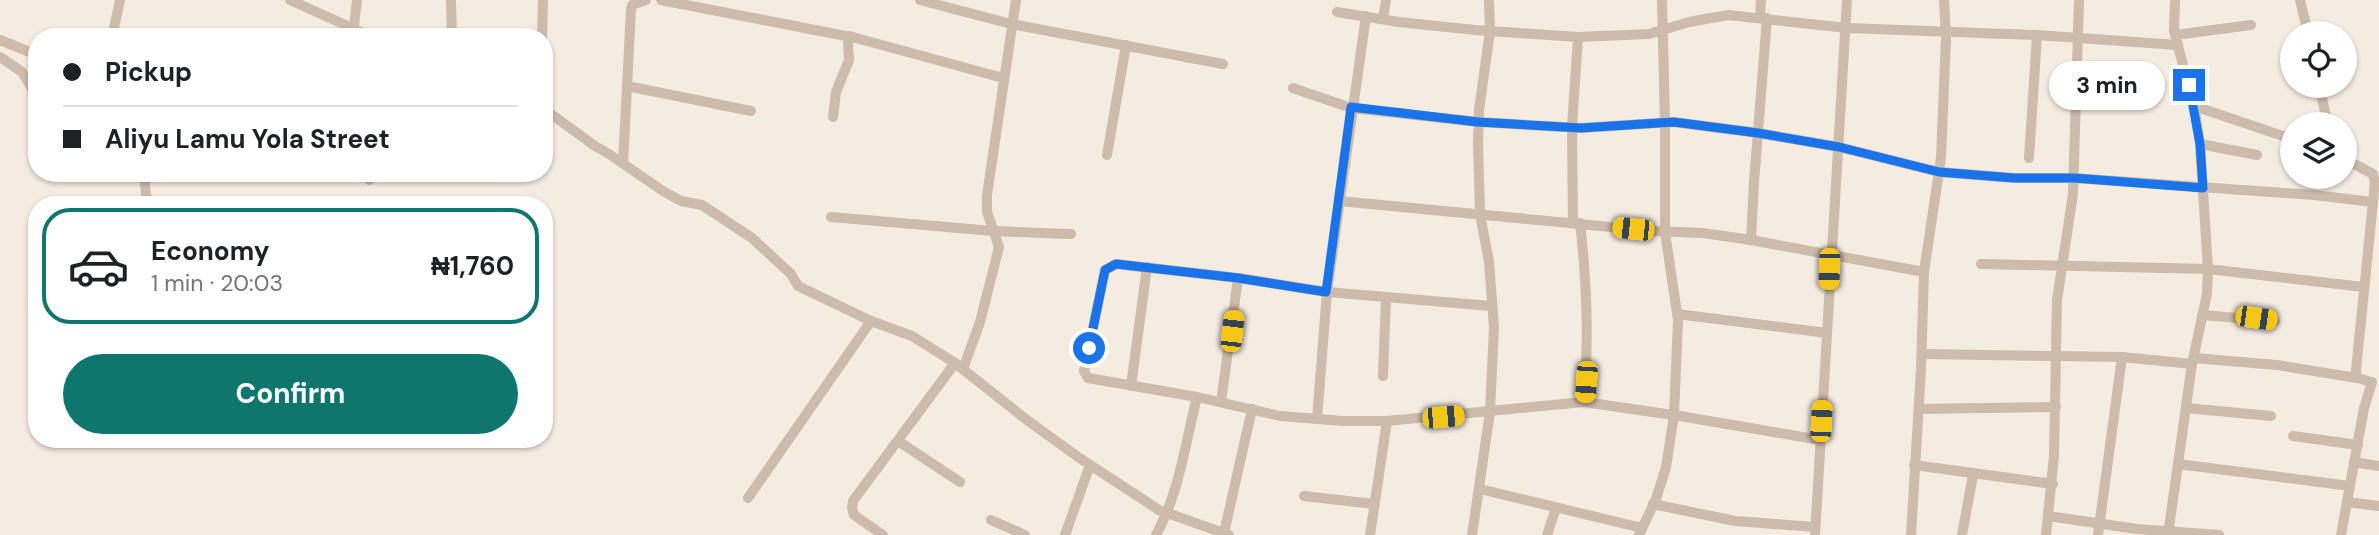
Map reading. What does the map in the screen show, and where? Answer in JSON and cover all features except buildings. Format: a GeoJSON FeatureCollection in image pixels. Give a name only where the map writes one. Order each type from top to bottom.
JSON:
{"type":"FeatureCollection","features":[{"type":"Feature","properties":{"kind":"street"},"geometry":{"type":"LineString","coordinates":[[114,28],[120,0]]}},
{"type":"Feature","properties":{"kind":"street"},"geometry":{"type":"LineString","coordinates":[[290,0],[343,28]]}},
{"type":"Feature","properties":{"kind":"street"},"geometry":{"type":"LineString","coordinates":[[354,28],[357,0]]}},
{"type":"Feature","properties":{"kind":"street"},"geometry":{"type":"LineString","coordinates":[[451,0],[452,28]]}},
{"type":"Feature","properties":{"kind":"street"},"geometry":{"type":"LineString","coordinates":[[542,28],[543,0]]}},
{"type":"Feature","properties":{"kind":"street"},"geometry":{"type":"LineString","coordinates":[[623,163],[631,10],[632,5],[646,0]]}},
{"type":"Feature","properties":{"kind":"street"},"geometry":{"type":"LineString","coordinates":[[661,0],[850,36],[1003,78]]}},
{"type":"Feature","properties":{"kind":"street"},"geometry":{"type":"LineString","coordinates":[[920,0],[1011,24],[1223,64]]}},
{"type":"Feature","properties":{"kind":"street"},"geometry":{"type":"LineString","coordinates":[[883,535],[854,515],[852,504],[898,441],[959,366],[980,322],[997,261],[999,247],[987,212],[986,195],[1016,0]]}},
{"type":"Feature","properties":{"kind":"street"},"geometry":{"type":"LineString","coordinates":[[1383,19],[1386,0]]}},
{"type":"Feature","properties":{"kind":"street"},"geometry":{"type":"LineString","coordinates":[[1472,535],[1490,412],[1494,327],[1489,262],[1480,214],[1478,122],[1490,31],[1489,0]]}},
{"type":"Feature","properties":{"kind":"street"},"geometry":{"type":"LineString","coordinates":[[1480,489],[1640,531],[1653,505],[1666,467],[1674,415],[1677,314],[1665,232],[1662,0]]}},
{"type":"Feature","properties":{"kind":"street"},"geometry":{"type":"LineString","coordinates":[[1751,240],[1764,18],[1761,0]]}},
{"type":"Feature","properties":{"kind":"street"},"geometry":{"type":"LineString","coordinates":[[1653,505],[1815,531],[1847,0]]}},
{"type":"Feature","properties":{"kind":"street"},"geometry":{"type":"LineString","coordinates":[[1911,535],[1924,272],[1939,172],[1946,32],[1944,0]]}},
{"type":"Feature","properties":{"kind":"street"},"geometry":{"type":"LineString","coordinates":[[2046,535],[2053,484],[2057,300],[2074,178],[2079,0]]}},
{"type":"Feature","properties":{"kind":"street"},"geometry":{"type":"LineString","coordinates":[[2168,532],[2193,361],[2207,294],[2208,269],[2200,144],[2194,106],[2177,40],[2175,0]]}},
{"type":"Feature","properties":{"kind":"street"},"geometry":{"type":"LineString","coordinates":[[2300,0],[2305,21]]}},
{"type":"Feature","properties":{"kind":"street"},"geometry":{"type":"LineString","coordinates":[[1337,12],[1490,31],[1578,37],[1649,34],[1715,16],[1764,18],[1847,28],[2177,40],[2252,25]]}},
{"type":"Feature","properties":{"kind":"street"},"geometry":{"type":"LineString","coordinates":[[1317,419],[1326,292],[1366,16]]}},
{"type":"Feature","properties":{"kind":"street"},"geometry":{"type":"LineString","coordinates":[[2029,158],[2037,35]]}},
{"type":"Feature","properties":{"kind":"street"},"geometry":{"type":"LineString","coordinates":[[833,117],[836,92],[849,61],[850,36]]}},
{"type":"Feature","properties":{"kind":"street"},"geometry":{"type":"LineString","coordinates":[[1578,37],[1572,127],[1577,223],[1584,258],[1587,360],[1584,402]]}},
{"type":"Feature","properties":{"kind":"street"},"geometry":{"type":"LineString","coordinates":[[0,40],[28,51]]}},
{"type":"Feature","properties":{"kind":"street"},"geometry":{"type":"LineString","coordinates":[[1107,155],[1126,45]]}},
{"type":"Feature","properties":{"kind":"street"},"geometry":{"type":"LineString","coordinates":[[0,57],[22,72],[28,82]]}},
{"type":"Feature","properties":{"kind":"street"},"geometry":{"type":"LineString","coordinates":[[627,86],[751,111]]}},
{"type":"Feature","properties":{"kind":"street"},"geometry":{"type":"LineString","coordinates":[[1293,88],[1351,107],[1478,122],[1572,127],[1665,123],[1758,133],[1839,147],[1939,172],[2014,178],[2074,178],[2314,195],[2373,202]]}},
{"type":"Feature","properties":{"kind":"street"},"geometry":{"type":"LineString","coordinates":[[2194,106],[2280,135]]}},
{"type":"Feature","properties":{"kind":"street"},"geometry":{"type":"LineString","coordinates":[[553,116],[663,191],[681,201],[702,205],[752,239],[791,274],[799,286],[871,321],[912,336],[959,366],[1027,420],[1167,514],[1227,534],[1252,409]]}},
{"type":"Feature","properties":{"kind":"street"},"geometry":{"type":"LineString","coordinates":[[2200,144],[2257,155]]}},
{"type":"Feature","properties":{"kind":"street"},"geometry":{"type":"LineString","coordinates":[[2357,165],[2373,174],[2375,182],[2375,224],[2363,287],[2357,343],[2357,378]]}},
{"type":"Feature","properties":{"kind":"street"},"geometry":{"type":"LineString","coordinates":[[1339,201],[1665,232],[1703,233],[1924,272]]}},
{"type":"Feature","properties":{"kind":"street"},"geometry":{"type":"LineString","coordinates":[[831,217],[993,231],[1071,234]]}},
{"type":"Feature","properties":{"kind":"street"},"geometry":{"type":"LineString","coordinates":[[1491,306],[1326,292],[1238,278],[1116,264],[1105,270],[1084,371],[1088,378],[1197,397],[1280,416],[1387,421],[1584,402],[1820,440]]}},
{"type":"Feature","properties":{"kind":"street"},"geometry":{"type":"LineString","coordinates":[[1981,264],[2208,269],[2363,287]]}},
{"type":"Feature","properties":{"kind":"street"},"geometry":{"type":"LineString","coordinates":[[1131,386],[1147,267]]}},
{"type":"Feature","properties":{"kind":"street"},"geometry":{"type":"LineString","coordinates":[[1221,402],[1238,278]]}},
{"type":"Feature","properties":{"kind":"street"},"geometry":{"type":"LineString","coordinates":[[1383,376],[1386,297]]}},
{"type":"Feature","properties":{"kind":"street"},"geometry":{"type":"LineString","coordinates":[[1677,314],[1827,333]]}},
{"type":"Feature","properties":{"kind":"street"},"geometry":{"type":"LineString","coordinates":[[2202,315],[2274,321]]}},
{"type":"Feature","properties":{"kind":"street"},"geometry":{"type":"LineString","coordinates":[[748,498],[871,321]]}},
{"type":"Feature","properties":{"kind":"street"},"geometry":{"type":"LineString","coordinates":[[1922,354],[2122,357],[2277,365],[2376,383],[2364,408],[2341,535]]}},
{"type":"Feature","properties":{"kind":"street"},"geometry":{"type":"LineString","coordinates":[[2099,529],[2122,357]]}},
{"type":"Feature","properties":{"kind":"street"},"geometry":{"type":"LineString","coordinates":[[1156,535],[1167,514],[1186,452],[1187,436],[1197,397]]}},
{"type":"Feature","properties":{"kind":"street"},"geometry":{"type":"LineString","coordinates":[[1919,410],[2056,407]]}},
{"type":"Feature","properties":{"kind":"street"},"geometry":{"type":"LineString","coordinates":[[2186,408],[2271,416]]}},
{"type":"Feature","properties":{"kind":"street"},"geometry":{"type":"LineString","coordinates":[[1370,535],[1387,421]]}},
{"type":"Feature","properties":{"kind":"street"},"geometry":{"type":"LineString","coordinates":[[2293,436],[2358,445]]}},
{"type":"Feature","properties":{"kind":"street"},"geometry":{"type":"LineString","coordinates":[[898,441],[960,482]]}},
{"type":"Feature","properties":{"kind":"street"},"geometry":{"type":"LineString","coordinates":[[2354,462],[2379,466]]}},
{"type":"Feature","properties":{"kind":"street"},"geometry":{"type":"LineString","coordinates":[[1065,535],[1090,464]]}},
{"type":"Feature","properties":{"kind":"street"},"geometry":{"type":"LineString","coordinates":[[2178,464],[2350,486]]}},
{"type":"Feature","properties":{"kind":"street"},"geometry":{"type":"LineString","coordinates":[[1914,465],[2053,484]]}},
{"type":"Feature","properties":{"kind":"street"},"geometry":{"type":"LineString","coordinates":[[1962,535],[1973,475]]}},
{"type":"Feature","properties":{"kind":"street"},"geometry":{"type":"LineString","coordinates":[[1304,496],[1374,504]]}},
{"type":"Feature","properties":{"kind":"street"},"geometry":{"type":"LineString","coordinates":[[2347,502],[2379,506]]}},
{"type":"Feature","properties":{"kind":"street"},"geometry":{"type":"LineString","coordinates":[[1547,535],[1556,508]]}},
{"type":"Feature","properties":{"kind":"street"},"geometry":{"type":"LineString","coordinates":[[2048,516],[2099,529],[2219,535]]}},
{"type":"Feature","properties":{"kind":"street"},"geometry":{"type":"LineString","coordinates":[[991,520],[1025,535]]}},
{"type":"Feature","properties":{"kind":"street"},"geometry":{"type":"LineString","coordinates":[[1739,535],[1742,521]]}},
{"type":"Feature","properties":{"kind":"route"},"geometry":{"type":"LineString","coordinates":[[1089,348],[1105,270],[1116,264],[1238,278],[1326,292],[1351,107],[1478,122],[1581,128],[1674,122],[1839,147],[1939,172],[2014,178],[2074,178],[2203,188],[2200,144],[2189,85]]}}]}
